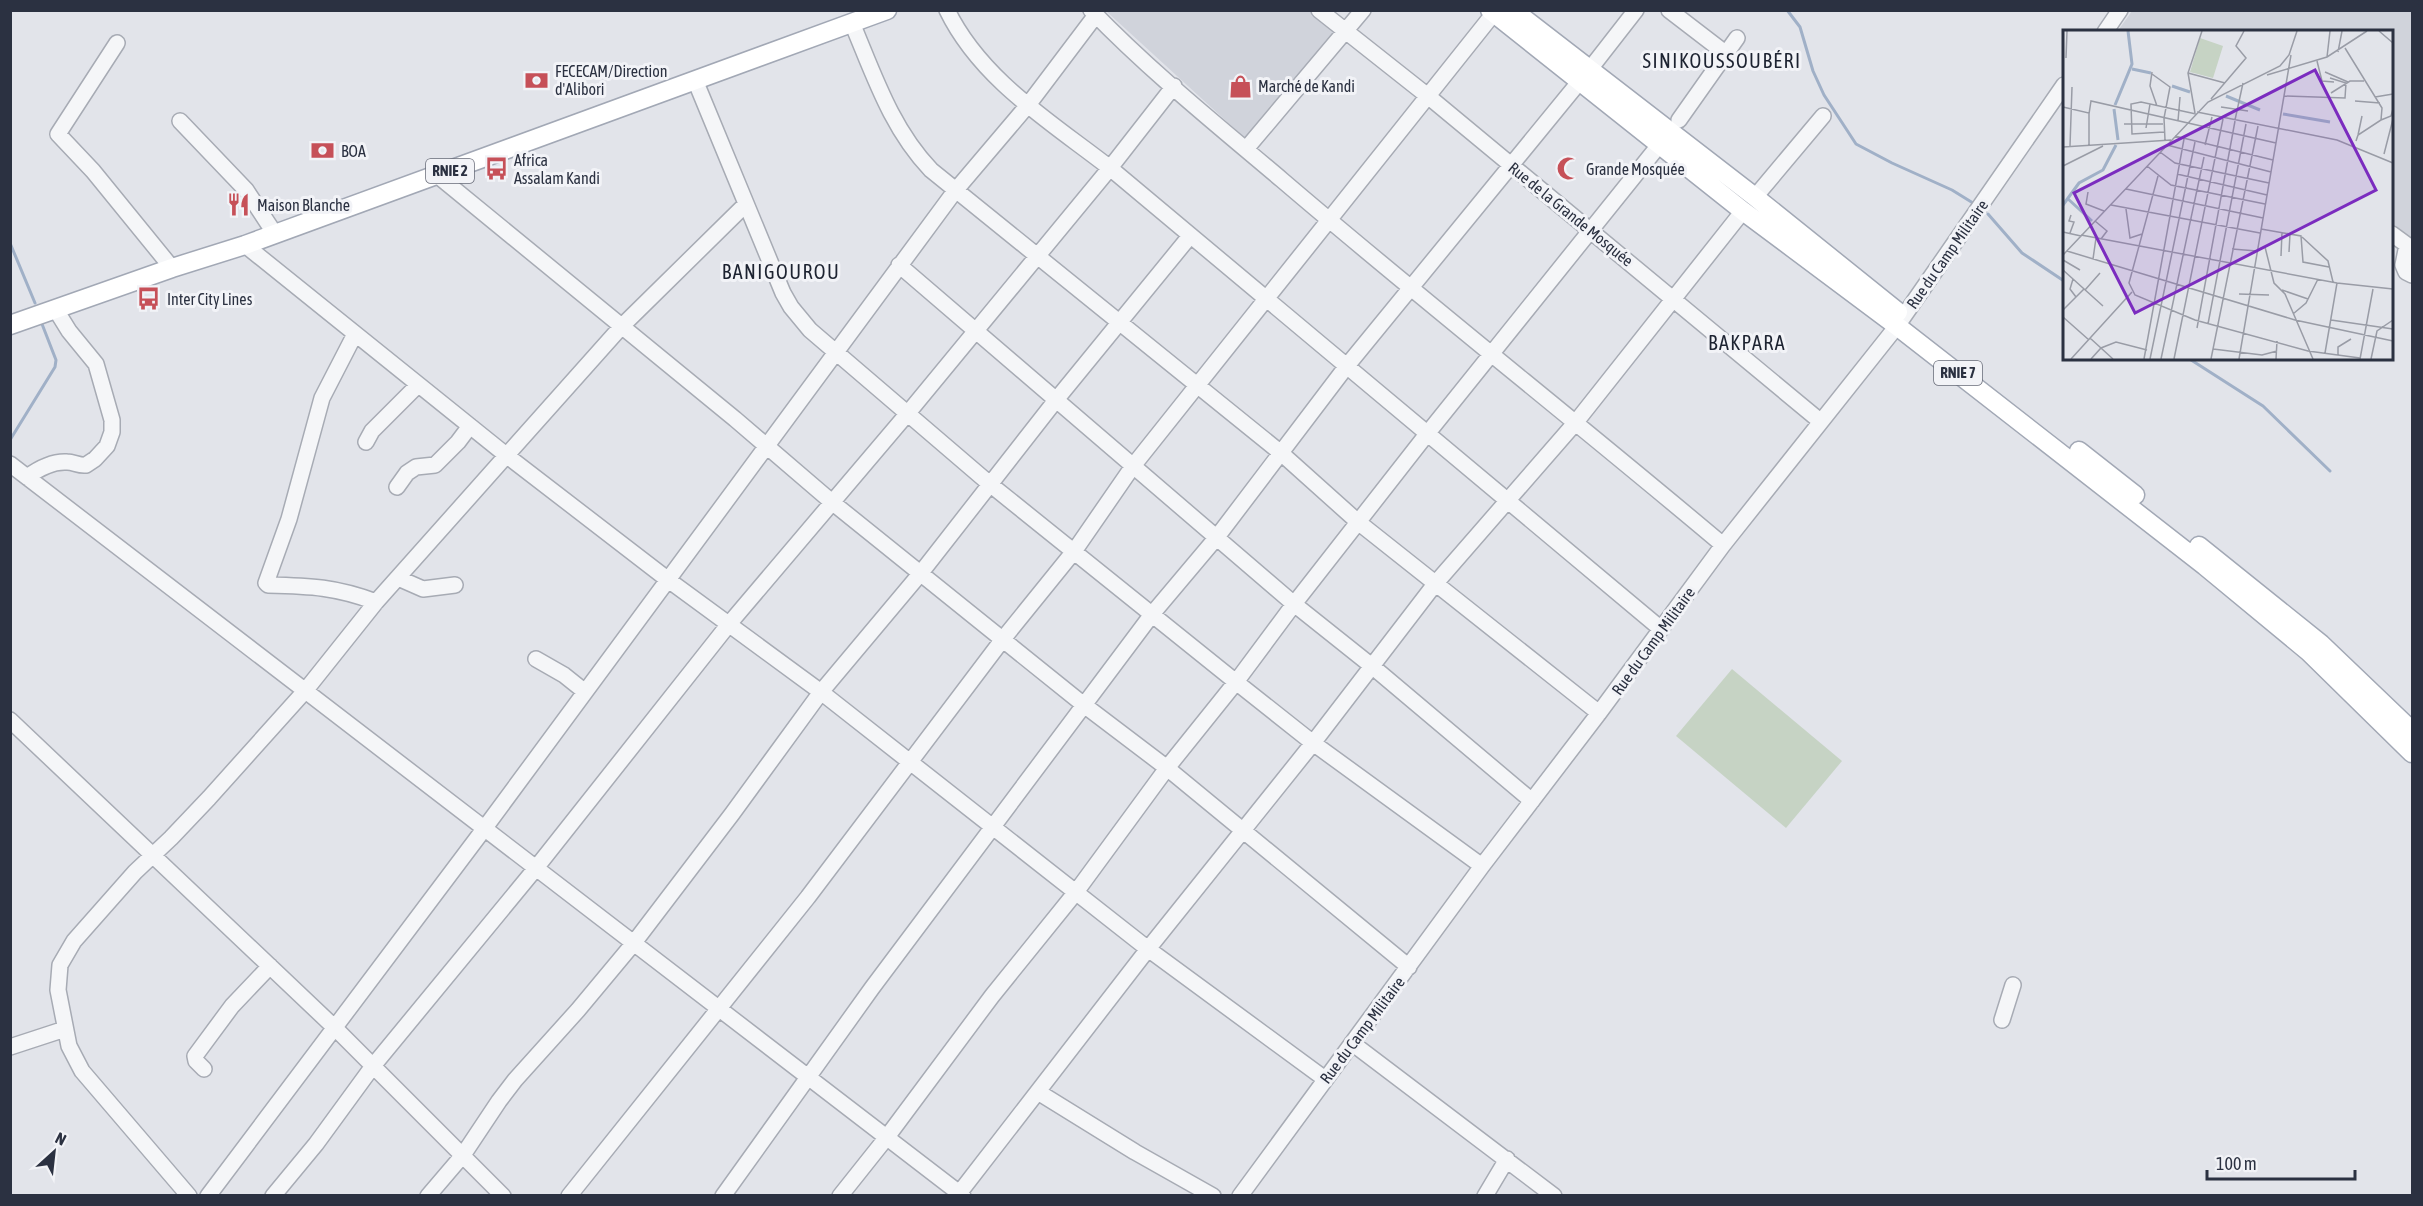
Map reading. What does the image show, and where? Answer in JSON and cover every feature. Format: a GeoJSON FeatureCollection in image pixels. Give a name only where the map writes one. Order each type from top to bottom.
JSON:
{"type":"FeatureCollection","features":[{"type":"Feature","properties":{"kind":"main road","name":"RNIE 2"},"geometry":{"type":"LineString","coordinates":[[10,325],[172,268],[245,246],[887,10]]}},
{"type":"Feature","properties":{"kind":"main road","name":"RNIE 7"},"geometry":{"type":"LineString","coordinates":[[1513,10],[1660,144],[1743,211],[1900,322],[2255,589],[2320,644],[2412,732]]}},
{"type":"Feature","properties":{"kind":"main road","name":"RNIE 7"},"geometry":{"type":"LineString","coordinates":[[1492,12],[1755,196],[1900,322],[2283,630],[2371,710],[2412,753]]}},
{"type":"Feature","properties":{"kind":"street"},"geometry":{"type":"LineString","coordinates":[[947,10],[961,37],[975,56],[1028,105],[1110,168],[1661,629]]}},
{"type":"Feature","properties":{"kind":"street","name":"Rue de la Grande Mosquée"},"geometry":{"type":"LineString","coordinates":[[1319,10],[1429,97],[1820,421]]}},
{"type":"Feature","properties":{"kind":"street"},"geometry":{"type":"LineString","coordinates":[[1246,149],[1363,10]]}},
{"type":"Feature","properties":{"kind":"street"},"geometry":{"type":"LineString","coordinates":[[723,1196],[872,988],[1153,613],[1217,537],[1346,366],[1636,10]]}},
{"type":"Feature","properties":{"kind":"street"},"geometry":{"type":"LineString","coordinates":[[1670,10],[1725,53]]}},
{"type":"Feature","properties":{"kind":"street"},"geometry":{"type":"LineString","coordinates":[[2105,30],[2120,10]]}},
{"type":"Feature","properties":{"kind":"street"},"geometry":{"type":"LineString","coordinates":[[569,1196],[808,897],[909,761],[1075,550],[1133,466],[1199,387],[1266,298],[1429,97],[1492,12]]}},
{"type":"Feature","properties":{"kind":"street"},"geometry":{"type":"LineString","coordinates":[[208,1196],[484,829],[666,579],[767,447],[955,190],[1028,105],[1093,13],[1246,149],[1410,289],[1576,422],[1723,545]]}},
{"type":"Feature","properties":{"kind":"street"},"geometry":{"type":"LineString","coordinates":[[852,23],[886,107],[908,143],[931,170],[1281,453],[1358,522],[1599,713]]}},
{"type":"Feature","properties":{"kind":"street"},"geometry":{"type":"LineString","coordinates":[[1679,120],[1737,38]]}},
{"type":"Feature","properties":{"kind":"street"},"geometry":{"type":"LineString","coordinates":[[117,43],[58,134],[93,171],[172,268]]}},
{"type":"Feature","properties":{"kind":"street"},"geometry":{"type":"LineString","coordinates":[[695,80],[791,307],[810,330],[991,484],[1236,682],[1313,743],[1482,866]]}},
{"type":"Feature","properties":{"kind":"street"},"geometry":{"type":"LineString","coordinates":[[273,1196],[316,1144],[372,1066],[536,868],[729,624],[908,413],[974,330],[1110,168],[1174,86]]}},
{"type":"Feature","properties":{"kind":"street","name":"Rue du Camp Militaire"},"geometry":{"type":"LineString","coordinates":[[1240,1196],[1482,866],[1723,545],[1900,322],[2063,86]]}},
{"type":"Feature","properties":{"kind":"street"},"geometry":{"type":"LineString","coordinates":[[1755,196],[1824,116]]}},
{"type":"Feature","properties":{"kind":"street"},"geometry":{"type":"LineString","coordinates":[[180,121],[246,190],[275,234]]}},
{"type":"Feature","properties":{"kind":"street"},"geometry":{"type":"LineString","coordinates":[[840,1196],[992,996],[1076,892],[1167,768],[1236,682],[1294,604],[1660,144]]}},
{"type":"Feature","properties":{"kind":"street"},"geometry":{"type":"LineString","coordinates":[[437,176],[833,503],[1084,705],[1167,768],[1409,966]]}},
{"type":"Feature","properties":{"kind":"street"},"geometry":{"type":"LineString","coordinates":[[189,1196],[73,1058],[65,1029],[57,976],[65,954],[103,906],[209,798],[305,691],[376,602],[621,327],[746,204]]}},
{"type":"Feature","properties":{"kind":"street"},"geometry":{"type":"LineString","coordinates":[[10,464],[960,1195],[1149,949],[1373,667],[1435,584],[1576,422],[1743,211]]}},
{"type":"Feature","properties":{"kind":"street"},"geometry":{"type":"LineString","coordinates":[[428,1196],[462,1155],[499,1101],[633,944],[821,692],[920,573],[1056,400],[1190,236]]}},
{"type":"Feature","properties":{"kind":"street"},"geometry":{"type":"LineString","coordinates":[[2393,236],[2407,246],[2403,265],[2406,272],[2412,275]]}},
{"type":"Feature","properties":{"kind":"street"},"geometry":{"type":"LineString","coordinates":[[245,246],[506,455],[666,579],[821,692],[1149,949],[1325,1078]]}},
{"type":"Feature","properties":{"kind":"street"},"geometry":{"type":"LineString","coordinates":[[899,265],[1294,604],[1373,667],[1532,801]]}},
{"type":"Feature","properties":{"kind":"street"},"geometry":{"type":"LineString","coordinates":[[27,477],[39,468],[57,463],[86,465],[102,453],[112,432],[112,420],[99,370],[56,310]]}},
{"type":"Feature","properties":{"kind":"street"},"geometry":{"type":"LineString","coordinates":[[355,334],[322,398],[289,519],[266,583],[268,585],[322,586],[348,591],[376,602]]}},
{"type":"Feature","properties":{"kind":"street"},"geometry":{"type":"LineString","coordinates":[[366,442],[372,431],[418,385]]}},
{"type":"Feature","properties":{"kind":"street"},"geometry":{"type":"LineString","coordinates":[[397,487],[407,473],[416,467],[435,465],[470,426]]}},
{"type":"Feature","properties":{"kind":"street"},"geometry":{"type":"LineString","coordinates":[[398,578],[423,590],[455,585]]}},
{"type":"Feature","properties":{"kind":"street"},"geometry":{"type":"LineString","coordinates":[[536,659],[564,675],[584,692]]}},
{"type":"Feature","properties":{"kind":"street"},"geometry":{"type":"LineString","coordinates":[[10,720],[334,1027],[503,1196]]}},
{"type":"Feature","properties":{"kind":"street"},"geometry":{"type":"LineString","coordinates":[[204,1069],[196,1061],[195,1056],[232,1006],[270,966]]}},
{"type":"Feature","properties":{"kind":"street"},"geometry":{"type":"LineString","coordinates":[[2002,1020],[2013,985]]}},
{"type":"Feature","properties":{"kind":"street"},"geometry":{"type":"LineString","coordinates":[[10,1047],[65,1029]]}},
{"type":"Feature","properties":{"kind":"street"},"geometry":{"type":"LineString","coordinates":[[1352,1043],[1507,1158],[1554,1196]]}},
{"type":"Feature","properties":{"kind":"street"},"geometry":{"type":"LineString","coordinates":[[1038,1092],[1135,1152],[1214,1196]]}},
{"type":"Feature","properties":{"kind":"street"},"geometry":{"type":"LineString","coordinates":[[1485,1196],[1507,1158]]}},
{"type":"Feature","properties":{"kind":"shaded area","name":"Marché de Kandi"},"geometry":{"type":"Polygon","coordinates":[[[1106,11],[1312,11],[1338,31],[1248,141],[1106,11]]]}},
{"type":"Feature","properties":{"kind":"shaded area"},"geometry":{"type":"Polygon","coordinates":[[[2132,11],[2412,11],[2412,238],[2393,228],[2393,30],[2118,30],[2132,11]]]}},
{"type":"Feature","properties":{"kind":"green space"},"geometry":{"type":"Polygon","coordinates":[[[1732,669],[1842,761],[1786,828],[1676,736],[1732,669]]]}},
{"type":"Feature","properties":{"kind":"waterway"},"geometry":{"type":"LineString","coordinates":[[1787,10],[1800,27],[1813,71],[1824,95],[1856,144],[1952,190],[1973,203]]}},
{"type":"Feature","properties":{"kind":"waterway"},"geometry":{"type":"LineString","coordinates":[[1988,214],[2022,253],[2063,280]]}},
{"type":"Feature","properties":{"kind":"waterway"},"geometry":{"type":"LineString","coordinates":[[10,243],[35,303]]}},
{"type":"Feature","properties":{"kind":"waterway"},"geometry":{"type":"LineString","coordinates":[[10,440],[55,367],[56,360],[42,324]]}},
{"type":"Feature","properties":{"kind":"waterway"},"geometry":{"type":"LineString","coordinates":[[2191,360],[2263,406],[2330,471]]}},
{"type":"Feature","properties":{"kind":"place","name":"FECECAM/Direction d'Alibori"},"geometry":{"type":"Point","coordinates":[537,80]}},
{"type":"Feature","properties":{"kind":"place","name":"Marché de Kandi"},"geometry":{"type":"Point","coordinates":[1240,86]}},
{"type":"Feature","properties":{"kind":"place","name":"BOA"},"geometry":{"type":"Point","coordinates":[323,151]}},
{"type":"Feature","properties":{"kind":"place","name":"Africa Assalam Kandi"},"geometry":{"type":"Point","coordinates":[496,169]}},
{"type":"Feature","properties":{"kind":"place","name":"Grande Mosquée"},"geometry":{"type":"Point","coordinates":[1568,169]}},
{"type":"Feature","properties":{"kind":"place","name":"Maison Blanche"},"geometry":{"type":"Point","coordinates":[239,205]}},
{"type":"Feature","properties":{"kind":"place","name":"Inter City Lines"},"geometry":{"type":"Point","coordinates":[149,299]}},
{"type":"Feature","properties":{"kind":"district","name":"SINIKOUSSOUBÉRI"},"geometry":{"type":"Point","coordinates":[1722,61]}},
{"type":"Feature","properties":{"kind":"district","name":"BANIGOUROU"},"geometry":{"type":"Point","coordinates":[781,272]}},
{"type":"Feature","properties":{"kind":"district","name":"BAKPARA"},"geometry":{"type":"Point","coordinates":[1747,343]}}]}
